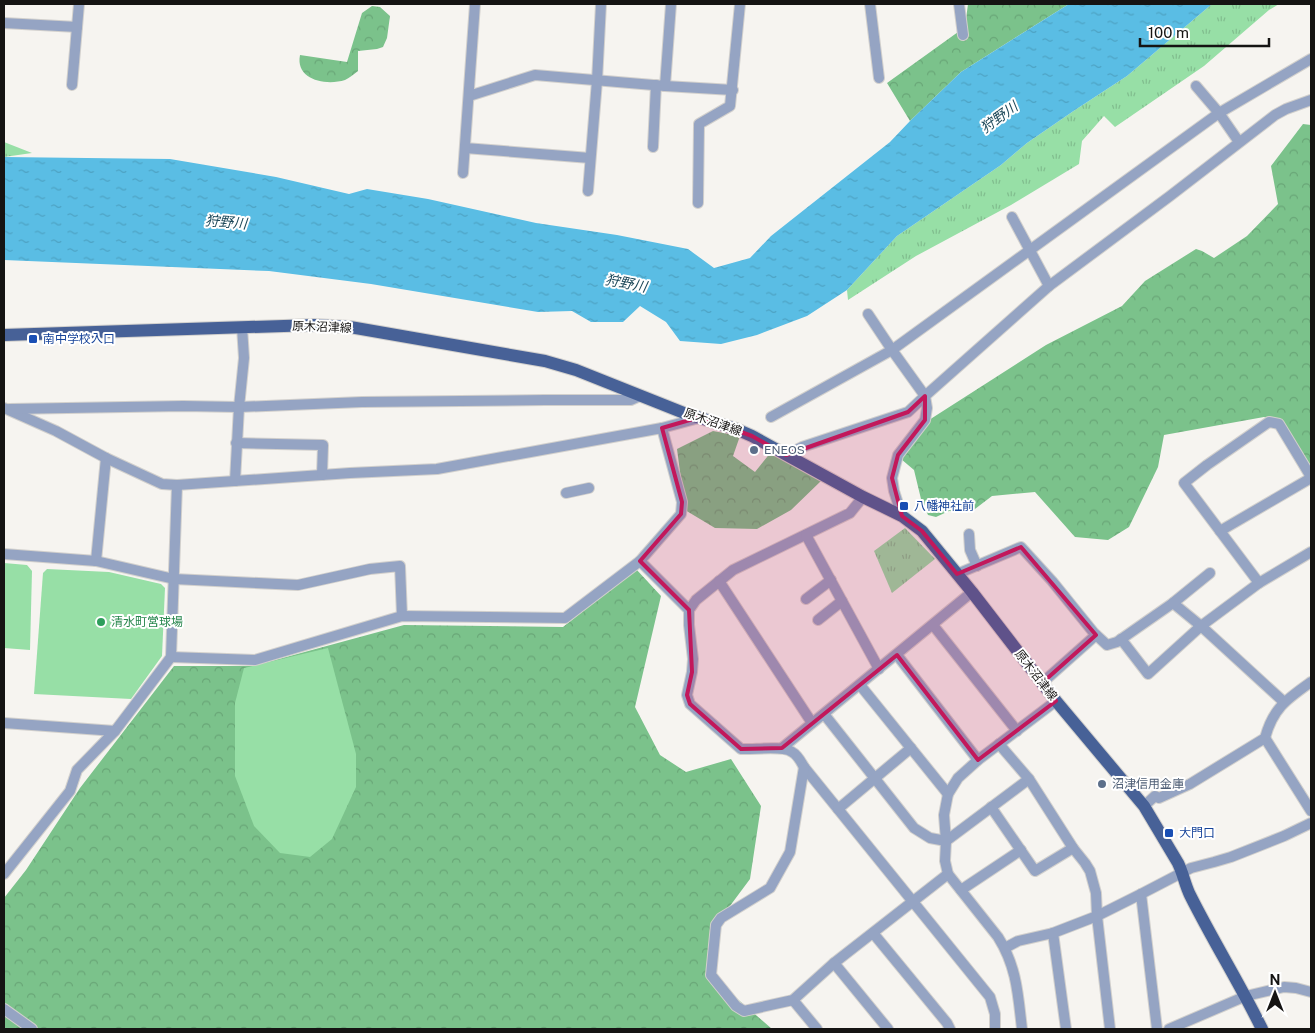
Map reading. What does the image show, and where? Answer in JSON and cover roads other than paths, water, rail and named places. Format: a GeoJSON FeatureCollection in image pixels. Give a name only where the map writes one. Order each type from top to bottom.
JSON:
{"type":"FeatureCollection","features":[{"type":"Feature","properties":{"kind":"main road","name":"原木沼津線"},"geometry":{"type":"LineString","coordinates":[[4,335],[314,325],[350,327],[545,361],[576,370],[684,413],[752,436],[863,497],[902,516],[922,531],[972,592],[1056,701],[1144,806],[1182,872],[1189,893],[1246,996],[1262,1029]]}},
{"type":"Feature","properties":{"kind":"street"},"geometry":{"type":"LineString","coordinates":[[72,85],[79,4]]}},
{"type":"Feature","properties":{"kind":"street"},"geometry":{"type":"LineString","coordinates":[[463,173],[476,4]]}},
{"type":"Feature","properties":{"kind":"street"},"geometry":{"type":"LineString","coordinates":[[588,191],[601,4]]}},
{"type":"Feature","properties":{"kind":"street"},"geometry":{"type":"LineString","coordinates":[[653,147],[671,4]]}},
{"type":"Feature","properties":{"kind":"street"},"geometry":{"type":"LineString","coordinates":[[698,203],[699,124],[730,106],[740,4]]}},
{"type":"Feature","properties":{"kind":"street"},"geometry":{"type":"LineString","coordinates":[[870,4],[879,78]]}},
{"type":"Feature","properties":{"kind":"street"},"geometry":{"type":"LineString","coordinates":[[959,4],[963,35]]}},
{"type":"Feature","properties":{"kind":"street"},"geometry":{"type":"LineString","coordinates":[[4,23],[77,27]]}},
{"type":"Feature","properties":{"kind":"street"},"geometry":{"type":"LineString","coordinates":[[771,417],[892,350],[1219,113],[1311,59]]}},
{"type":"Feature","properties":{"kind":"street"},"geometry":{"type":"LineString","coordinates":[[469,96],[534,75],[732,90]]}},
{"type":"Feature","properties":{"kind":"street"},"geometry":{"type":"LineString","coordinates":[[1196,86],[1219,113],[1239,142]]}},
{"type":"Feature","properties":{"kind":"street"},"geometry":{"type":"LineString","coordinates":[[786,455],[802,447],[908,412],[1049,286],[1163,202],[1275,115],[1311,100]]}},
{"type":"Feature","properties":{"kind":"street"},"geometry":{"type":"LineString","coordinates":[[465,148],[590,158]]}},
{"type":"Feature","properties":{"kind":"street"},"geometry":{"type":"LineString","coordinates":[[1012,217],[1049,286]]}},
{"type":"Feature","properties":{"kind":"street"},"geometry":{"type":"LineString","coordinates":[[868,314],[925,396],[927,408],[925,420],[898,454],[892,478],[902,516]]}},
{"type":"Feature","properties":{"kind":"street"},"geometry":{"type":"LineString","coordinates":[[235,481],[236,443],[244,358],[242,327]]}},
{"type":"Feature","properties":{"kind":"street"},"geometry":{"type":"LineString","coordinates":[[4,408],[239,407],[362,402],[631,400],[640,396]]}},
{"type":"Feature","properties":{"kind":"street"},"geometry":{"type":"LineString","coordinates":[[4,408],[56,431],[106,458],[162,484],[177,485],[322,475],[437,470],[662,428],[700,418]]}},
{"type":"Feature","properties":{"kind":"street"},"geometry":{"type":"LineString","coordinates":[[1220,531],[1311,478],[1279,424],[1269,422],[1184,483],[1258,583]]}},
{"type":"Feature","properties":{"kind":"street"},"geometry":{"type":"LineString","coordinates":[[171,656],[255,660],[402,616],[565,618],[640,561],[681,514],[682,502],[662,428]]}},
{"type":"Feature","properties":{"kind":"street"},"geometry":{"type":"LineString","coordinates":[[236,443],[323,445],[322,475]]}},
{"type":"Feature","properties":{"kind":"street"},"geometry":{"type":"LineString","coordinates":[[96,561],[106,458]]}},
{"type":"Feature","properties":{"kind":"street"},"geometry":{"type":"LineString","coordinates":[[4,874],[70,791],[77,770],[115,731],[171,656],[177,485]]}},
{"type":"Feature","properties":{"kind":"street"},"geometry":{"type":"LineString","coordinates":[[566,493],[590,488]]}},
{"type":"Feature","properties":{"kind":"street"},"geometry":{"type":"LineString","coordinates":[[863,497],[850,513],[733,570],[696,600],[689,610],[693,659],[687,695],[690,704],[740,749],[782,748],[791,751],[796,756],[990,997],[996,1014],[996,1029]]}},
{"type":"Feature","properties":{"kind":"street"},"geometry":{"type":"LineString","coordinates":[[969,534],[970,550],[977,566]]}},
{"type":"Feature","properties":{"kind":"street"},"geometry":{"type":"LineString","coordinates":[[806,535],[879,669]]}},
{"type":"Feature","properties":{"kind":"street"},"geometry":{"type":"LineString","coordinates":[[957,574],[1021,547],[1052,581],[1096,635],[1108,644],[1117,642],[1173,603],[1210,573]]}},
{"type":"Feature","properties":{"kind":"street"},"geometry":{"type":"LineString","coordinates":[[1121,639],[1148,674],[1201,626],[1258,583],[1311,552]]}},
{"type":"Feature","properties":{"kind":"street"},"geometry":{"type":"LineString","coordinates":[[4,554],[96,561],[174,579],[298,584],[370,569],[400,566],[402,616]]}},
{"type":"Feature","properties":{"kind":"street"},"geometry":{"type":"LineString","coordinates":[[640,561],[689,610]]}},
{"type":"Feature","properties":{"kind":"street"},"geometry":{"type":"LineString","coordinates":[[806,599],[830,580]]}},
{"type":"Feature","properties":{"kind":"street"},"geometry":{"type":"LineString","coordinates":[[719,581],[812,723]]}},
{"type":"Feature","properties":{"kind":"street"},"geometry":{"type":"LineString","coordinates":[[782,748],[972,592]]}},
{"type":"Feature","properties":{"kind":"street"},"geometry":{"type":"LineString","coordinates":[[818,620],[842,601]]}},
{"type":"Feature","properties":{"kind":"street"},"geometry":{"type":"LineString","coordinates":[[1173,603],[1284,702]]}},
{"type":"Feature","properties":{"kind":"street"},"geometry":{"type":"LineString","coordinates":[[934,625],[1017,731]]}},
{"type":"Feature","properties":{"kind":"street"},"geometry":{"type":"LineString","coordinates":[[1042,683],[1096,635]]}},
{"type":"Feature","properties":{"kind":"street"},"geometry":{"type":"LineString","coordinates":[[897,655],[978,760]]}},
{"type":"Feature","properties":{"kind":"street"},"geometry":{"type":"LineString","coordinates":[[1144,806],[1155,796],[1159,798],[1190,784],[1265,738],[1269,724],[1284,702],[1311,682]]}},
{"type":"Feature","properties":{"kind":"street"},"geometry":{"type":"LineString","coordinates":[[860,685],[948,794]]}},
{"type":"Feature","properties":{"kind":"street"},"geometry":{"type":"LineString","coordinates":[[1022,1029],[1016,978],[1005,948],[948,874],[945,861],[944,815],[948,794],[958,778],[978,760],[1056,701]]}},
{"type":"Feature","properties":{"kind":"street"},"geometry":{"type":"LineString","coordinates":[[824,714],[914,828],[930,838],[946,841],[1029,779]]}},
{"type":"Feature","properties":{"kind":"street"},"geometry":{"type":"LineString","coordinates":[[4,723],[115,731]]}},
{"type":"Feature","properties":{"kind":"street"},"geometry":{"type":"LineString","coordinates":[[1265,738],[1311,811]]}},
{"type":"Feature","properties":{"kind":"street"},"geometry":{"type":"LineString","coordinates":[[999,744],[1029,779],[1090,872],[1096,893],[1110,1029]]}},
{"type":"Feature","properties":{"kind":"street"},"geometry":{"type":"LineString","coordinates":[[838,809],[911,748]]}},
{"type":"Feature","properties":{"kind":"street"},"geometry":{"type":"LineString","coordinates":[[804,767],[790,852],[770,888],[721,918],[716,924],[712,975],[736,1006],[744,1011],[793,1000],[834,963],[948,874]]}},
{"type":"Feature","properties":{"kind":"street"},"geometry":{"type":"LineString","coordinates":[[991,808],[1035,872],[1073,848]]}},
{"type":"Feature","properties":{"kind":"street"},"geometry":{"type":"LineString","coordinates":[[1005,948],[1018,941],[1054,933],[1097,916],[1191,868],[1231,857],[1311,823]]}},
{"type":"Feature","properties":{"kind":"street"},"geometry":{"type":"LineString","coordinates":[[960,890],[1020,850]]}},
{"type":"Feature","properties":{"kind":"street"},"geometry":{"type":"LineString","coordinates":[[1141,894],[1157,1029]]}},
{"type":"Feature","properties":{"kind":"street"},"geometry":{"type":"LineString","coordinates":[[873,932],[950,1029]]}},
{"type":"Feature","properties":{"kind":"street"},"geometry":{"type":"LineString","coordinates":[[1054,933],[1066,1029]]}},
{"type":"Feature","properties":{"kind":"street"},"geometry":{"type":"LineString","coordinates":[[834,963],[888,1029]]}},
{"type":"Feature","properties":{"kind":"street"},"geometry":{"type":"LineString","coordinates":[[1169,1029],[1246,996],[1284,987],[1311,992]]}},
{"type":"Feature","properties":{"kind":"street"},"geometry":{"type":"LineString","coordinates":[[793,1000],[818,1029]]}},
{"type":"Feature","properties":{"kind":"street"},"geometry":{"type":"LineString","coordinates":[[4,1008],[32,1029]]}},
{"type":"Feature","properties":{"kind":"water","name":"狩野川"},"geometry":{"type":"Polygon","coordinates":[[[1069,4],[1212,4],[1127,76],[1027,143],[1001,165],[897,236],[847,290],[807,316],[757,335],[721,344],[680,341],[666,322],[640,306],[623,322],[591,322],[572,311],[538,312],[371,284],[269,271],[4,260],[4,157],[170,159],[276,177],[349,194],[367,189],[428,199],[536,223],[617,235],[688,249],[714,268],[750,258],[771,236],[890,142],[961,72],[1069,4]]]}},
{"type":"Feature","properties":{"kind":"place","name":"南中学校入口"},"geometry":{"type":"Point","coordinates":[33,339]}},
{"type":"Feature","properties":{"kind":"place","name":"ENEOS"},"geometry":{"type":"Point","coordinates":[754,450]}},
{"type":"Feature","properties":{"kind":"place","name":"八幡神社前"},"geometry":{"type":"Point","coordinates":[904,506]}},
{"type":"Feature","properties":{"kind":"place","name":"清水町営球場"},"geometry":{"type":"Point","coordinates":[101,622]}},
{"type":"Feature","properties":{"kind":"place","name":"沼津信用金庫"},"geometry":{"type":"Point","coordinates":[1102,784]}},
{"type":"Feature","properties":{"kind":"place","name":"大門口"},"geometry":{"type":"Point","coordinates":[1169,833]}}]}
